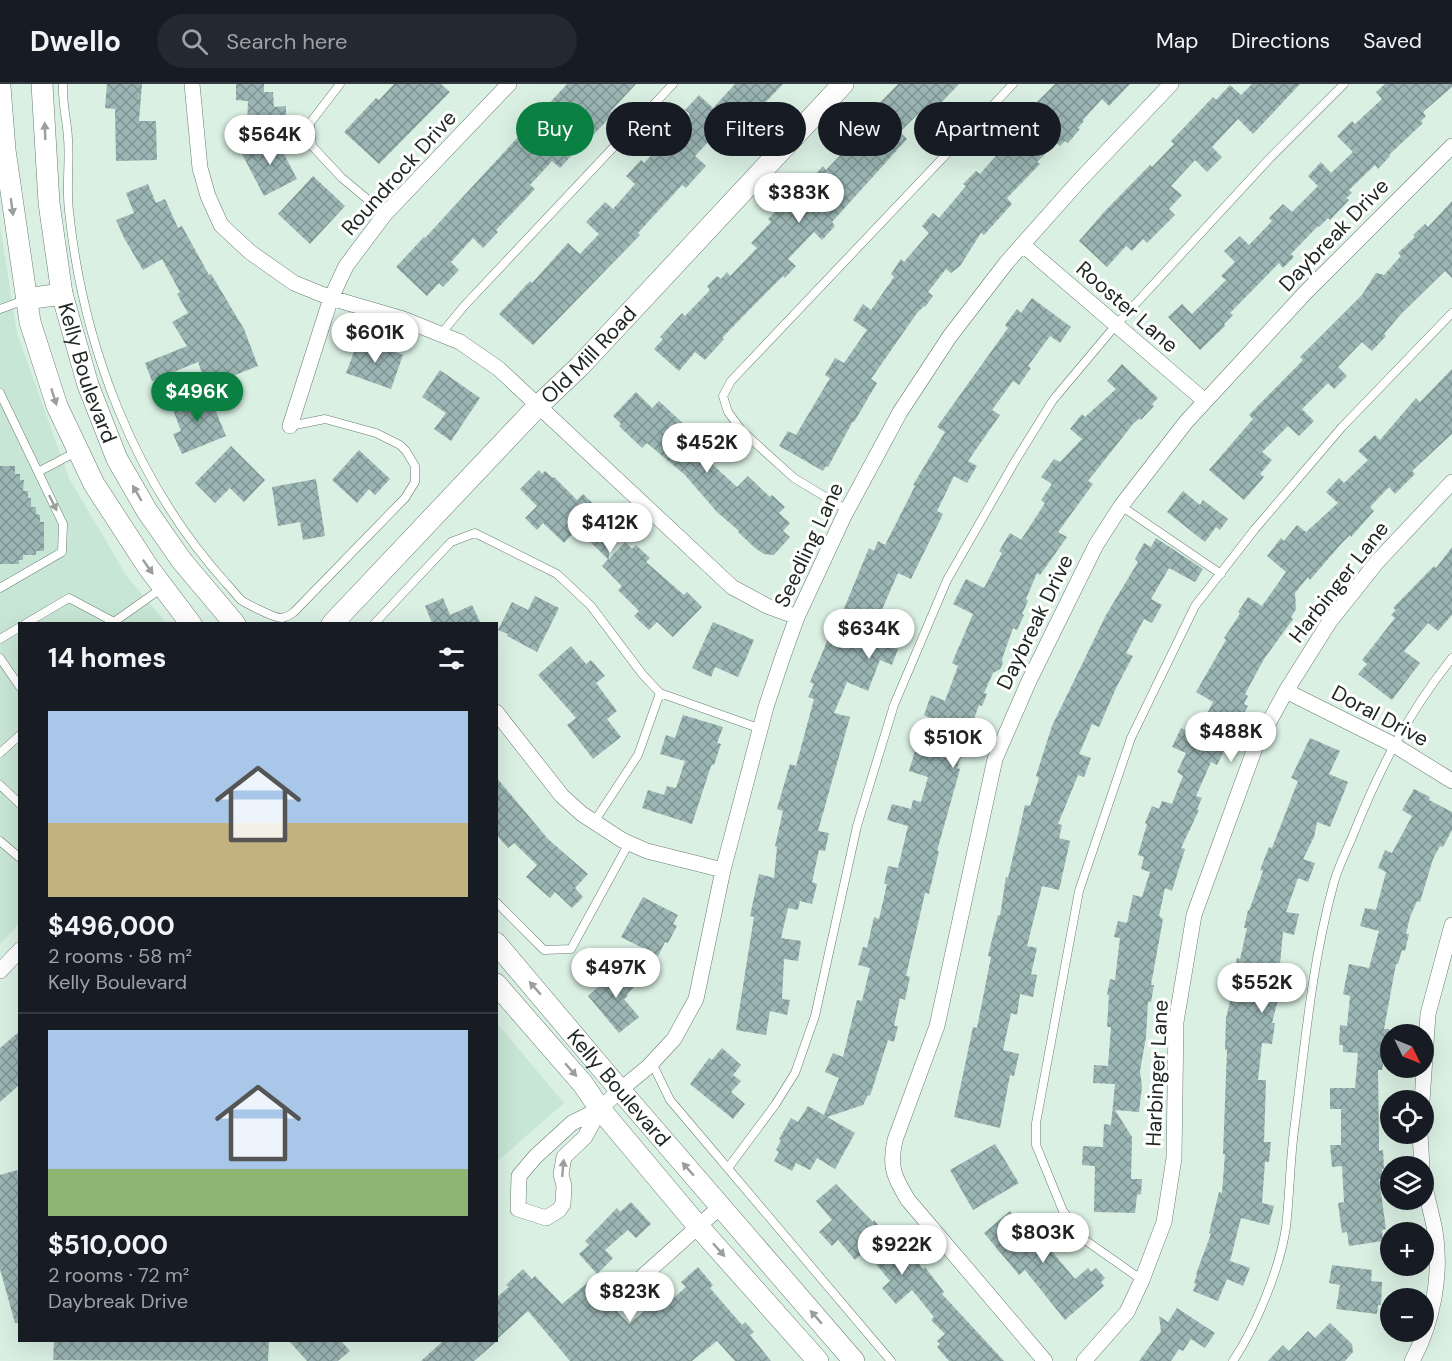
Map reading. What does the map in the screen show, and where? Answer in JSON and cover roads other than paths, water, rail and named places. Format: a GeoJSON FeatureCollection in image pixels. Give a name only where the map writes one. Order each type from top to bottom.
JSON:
{"type":"FeatureCollection","features":[{"type":"Feature","properties":{"kind":"main road","name":"Kelly Boulevard"},"geometry":{"type":"LineString","coordinates":[[42,84],[49,202],[62,294],[88,385],[117,459],[147,511],[182,561],[233,622]]}},
{"type":"Feature","properties":{"kind":"main road","name":"Old Mill Road"},"geometry":{"type":"LineString","coordinates":[[334,622],[538,406],[580,366],[843,84]]}},
{"type":"Feature","properties":{"kind":"main road","name":"Kelly Boulevard"},"geometry":{"type":"LineString","coordinates":[[0,86],[5,150],[30,322],[57,406],[94,484],[148,567],[190,622]]}},
{"type":"Feature","properties":{"kind":"main road"},"geometry":{"type":"LineString","coordinates":[[26,299],[62,294]]}},
{"type":"Feature","properties":{"kind":"main road","name":"Kelly Boulevard"},"geometry":{"type":"LineString","coordinates":[[498,944],[620,1090],[854,1361]]}},
{"type":"Feature","properties":{"kind":"main road","name":"Kelly Boulevard"},"geometry":{"type":"LineString","coordinates":[[498,986],[583,1084],[600,1109],[697,1225],[818,1361]]}},
{"type":"Feature","properties":{"kind":"street"},"geometry":{"type":"LineString","coordinates":[[192,84],[200,168],[208,196],[221,225],[250,252],[294,283],[332,298],[403,319],[460,342],[499,369],[732,587],[767,606],[798,617]]}},
{"type":"Feature","properties":{"kind":"street","name":"Roundrock Drive"},"geometry":{"type":"LineString","coordinates":[[290,426],[332,298],[346,266],[385,214],[509,84]]}},
{"type":"Feature","properties":{"kind":"street","name":"Seedling Lane"},"geometry":{"type":"LineString","coordinates":[[600,1109],[652,1063],[674,1040],[696,999],[723,870],[782,659],[798,617],[847,510],[900,412],[950,336],[979,297],[1079,181],[1171,84]]}},
{"type":"Feature","properties":{"kind":"street","name":"Daybreak Drive"},"geometry":{"type":"LineString","coordinates":[[1045,1361],[908,1200],[894,1176],[891,1157],[895,1140],[937,1026],[995,759],[1057,623],[1096,545],[1121,506],[1205,401],[1306,292],[1452,146]]}},
{"type":"Feature","properties":{"kind":"street","name":"Rooster Lane"},"geometry":{"type":"LineString","coordinates":[[1023,245],[1205,401]]}},
{"type":"Feature","properties":{"kind":"street","name":"Harbinger Lane"},"geometry":{"type":"LineString","coordinates":[[1084,1361],[1127,1312],[1164,1222],[1172,1169],[1176,1022],[1194,915],[1255,748],[1320,635],[1377,562],[1452,482]]}},
{"type":"Feature","properties":{"kind":"street","name":"Doral Drive"},"geometry":{"type":"LineString","coordinates":[[1286,691],[1394,745],[1452,781]]}},
{"type":"Feature","properties":{"kind":"street"},"geometry":{"type":"LineString","coordinates":[[498,715],[562,796],[594,822],[647,851],[723,870]]}},
{"type":"Feature","properties":{"kind":"street"},"geometry":{"type":"LineString","coordinates":[[1423,1090],[1428,1014],[1452,924]]}},
{"type":"Feature","properties":{"kind":"street"},"geometry":{"type":"LineString","coordinates":[[0,971],[18,952]]}},
{"type":"Feature","properties":{"kind":"street"},"geometry":{"type":"LineString","coordinates":[[600,1109],[585,1137],[564,1157],[561,1174],[564,1195],[563,1204],[559,1210],[546,1218],[518,1209],[519,1176],[535,1157],[572,1122],[600,1109]]}},
{"type":"Feature","properties":{"kind":"street"},"geometry":{"type":"LineString","coordinates":[[643,1276],[720,1206]]}},
{"type":"Feature","properties":{"kind":"street"},"geometry":{"type":"LineString","coordinates":[[1412,1361],[1428,1321],[1438,1268],[1435,1232],[1430,1210]]}},
{"type":"Feature","properties":{"kind":"lane"},"geometry":{"type":"LineString","coordinates":[[63,84],[62,103],[68,137],[68,209],[76,264],[93,339],[115,404],[140,457],[185,531],[242,600],[279,618],[294,612],[405,498],[415,482],[415,466],[406,451],[400,445],[376,433],[325,418],[290,426]]}},
{"type":"Feature","properties":{"kind":"lane"},"geometry":{"type":"LineString","coordinates":[[340,84],[310,123],[312,146],[342,178],[385,214]]}},
{"type":"Feature","properties":{"kind":"lane"},"geometry":{"type":"LineString","coordinates":[[441,334],[464,306],[673,84]]}},
{"type":"Feature","properties":{"kind":"lane"},"geometry":{"type":"LineString","coordinates":[[847,510],[794,478],[742,431],[728,412],[723,396],[732,381],[1013,84]]}},
{"type":"Feature","properties":{"kind":"lane"},"geometry":{"type":"LineString","coordinates":[[728,1168],[776,1105],[795,1073],[815,1016],[857,826],[890,716],[947,580],[1053,400],[1116,325],[1270,158],[1344,84]]}},
{"type":"Feature","properties":{"kind":"lane"},"geometry":{"type":"LineString","coordinates":[[0,309],[26,299]]}},
{"type":"Feature","properties":{"kind":"lane"},"geometry":{"type":"LineString","coordinates":[[1142,1280],[1085,1240],[1063,1211],[1036,1145],[1036,1123],[1079,891],[1131,738],[1195,606],[1255,529],[1342,427],[1452,313]]}},
{"type":"Feature","properties":{"kind":"lane"},"geometry":{"type":"LineString","coordinates":[[0,393],[63,524],[62,552],[0,588]]}},
{"type":"Feature","properties":{"kind":"lane"},"geometry":{"type":"LineString","coordinates":[[38,472],[78,451]]}},
{"type":"Feature","properties":{"kind":"lane"},"geometry":{"type":"LineString","coordinates":[[1121,506],[1221,574]]}},
{"type":"Feature","properties":{"kind":"lane"},"geometry":{"type":"LineString","coordinates":[[376,622],[451,542],[475,533],[556,574],[591,606],[643,675],[660,693],[761,729]]}},
{"type":"Feature","properties":{"kind":"lane"},"geometry":{"type":"LineString","coordinates":[[115,622],[164,587]]}},
{"type":"Feature","properties":{"kind":"lane"},"geometry":{"type":"LineString","coordinates":[[28,622],[69,598],[112,622]]}},
{"type":"Feature","properties":{"kind":"lane"},"geometry":{"type":"LineString","coordinates":[[0,639],[18,628]]}},
{"type":"Feature","properties":{"kind":"lane"},"geometry":{"type":"LineString","coordinates":[[0,658],[18,684]]}},
{"type":"Feature","properties":{"kind":"lane"},"geometry":{"type":"LineString","coordinates":[[1233,1361],[1240,1351],[1270,1285],[1286,1229],[1293,1140],[1313,980],[1333,884],[1365,804],[1410,714],[1452,658]]}},
{"type":"Feature","properties":{"kind":"lane"},"geometry":{"type":"LineString","coordinates":[[594,822],[638,755],[660,693]]}},
{"type":"Feature","properties":{"kind":"lane"},"geometry":{"type":"LineString","coordinates":[[0,753],[18,737]]}},
{"type":"Feature","properties":{"kind":"lane"},"geometry":{"type":"LineString","coordinates":[[0,785],[18,802]]}},
{"type":"Feature","properties":{"kind":"lane"},"geometry":{"type":"LineString","coordinates":[[0,840],[18,856]]}},
{"type":"Feature","properties":{"kind":"lane"},"geometry":{"type":"LineString","coordinates":[[498,904],[544,950],[571,949],[629,843]]}},
{"type":"Feature","properties":{"kind":"lane"},"geometry":{"type":"LineString","coordinates":[[652,1063],[670,1100],[891,1361]]}}]}
